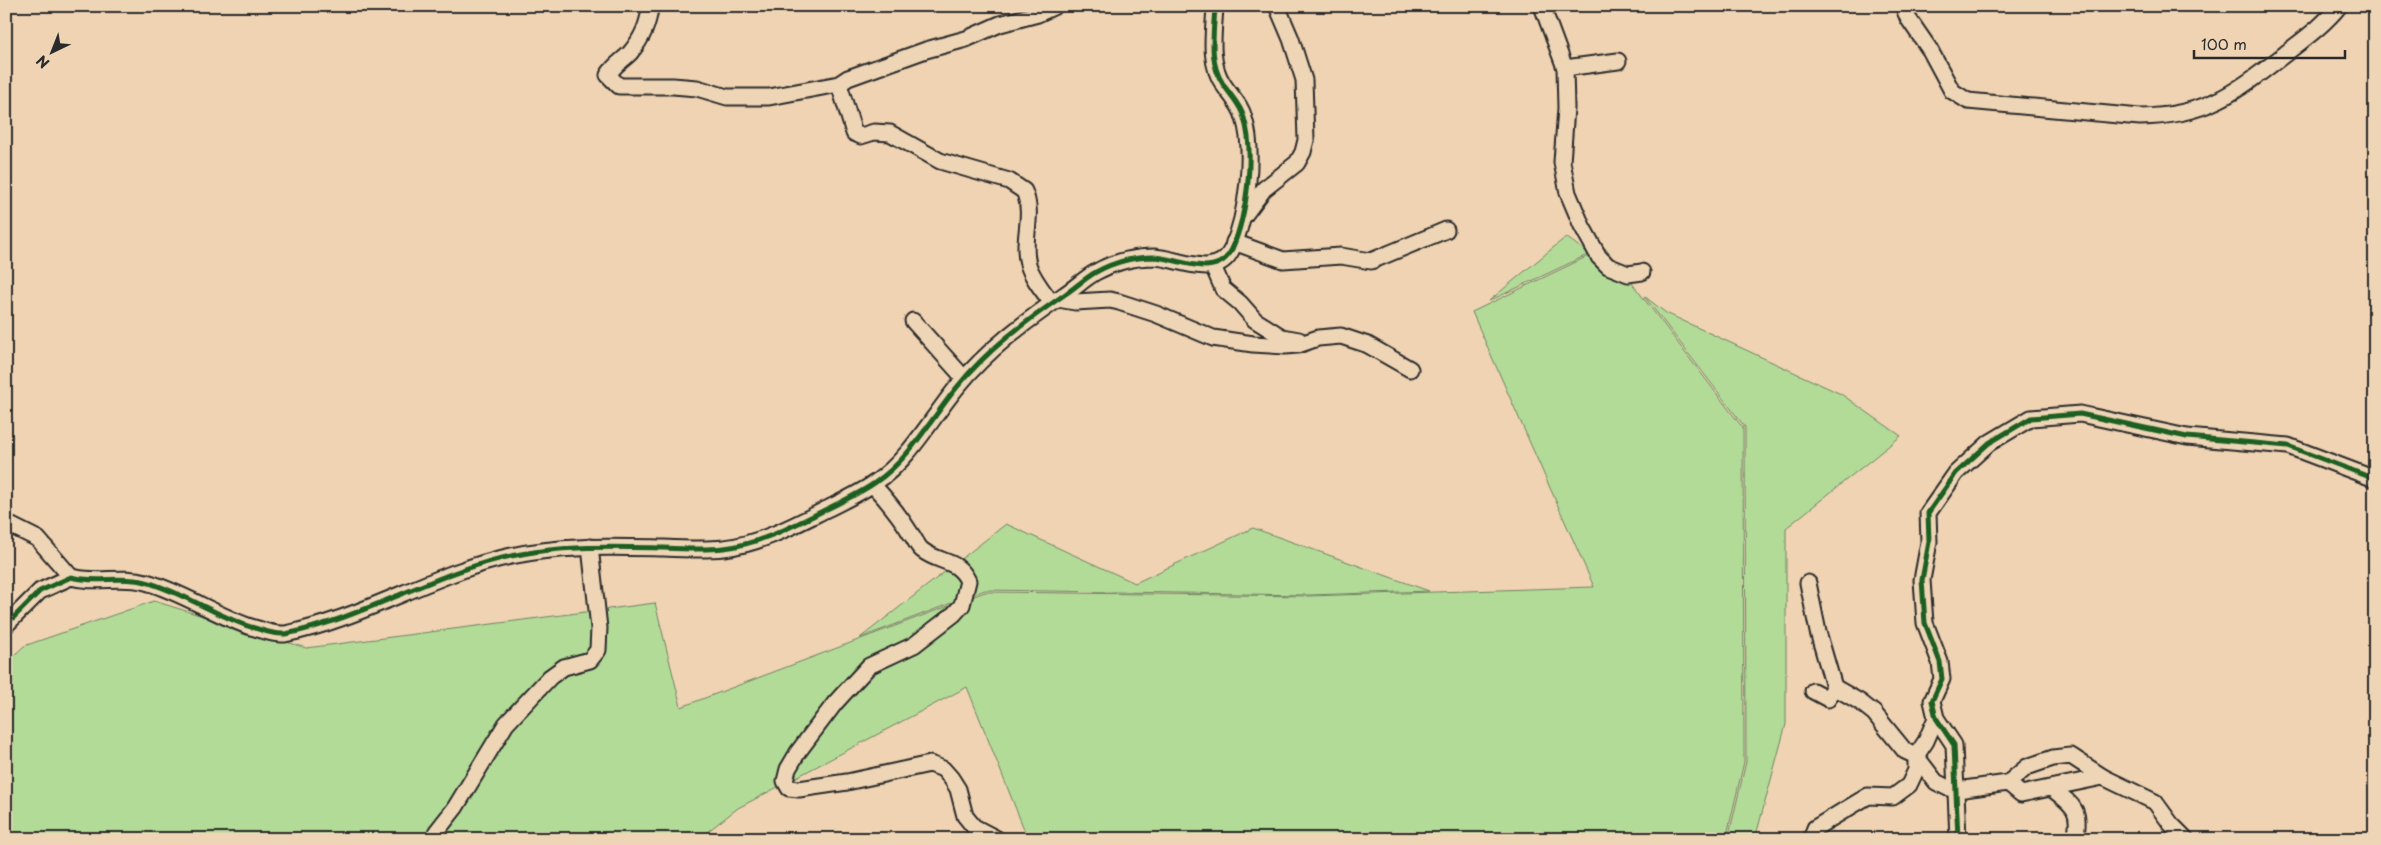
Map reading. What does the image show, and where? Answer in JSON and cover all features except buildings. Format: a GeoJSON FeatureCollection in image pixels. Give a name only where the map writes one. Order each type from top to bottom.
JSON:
{"type":"FeatureCollection","features":[{"type":"Feature","properties":{"kind":"street"},"geometry":{"type":"LineString","coordinates":[[650,6],[644,33],[629,53],[615,64],[608,75],[619,86],[697,88],[727,97],[760,97],[839,84],[856,75],[926,50],[966,39],[1000,24],[1038,14],[1055,6]]}},
{"type":"Feature","properties":{"kind":"street"},"geometry":{"type":"LineString","coordinates":[[6,523],[38,539],[71,577],[85,581],[122,578],[144,581],[230,620],[276,634],[285,634],[365,609],[492,560],[549,549],[590,547],[706,549],[736,546],[786,529],[873,484],[898,462],[964,378],[1004,339],[1097,272],[1130,259],[1164,258],[1199,266],[1213,266],[1227,257],[1240,221],[1248,172],[1246,122],[1240,107],[1222,84],[1215,68],[1215,6]]}},
{"type":"Feature","properties":{"kind":"street"},"geometry":{"type":"LineString","coordinates":[[1240,221],[1264,189],[1297,163],[1303,152],[1306,140],[1304,80],[1292,39],[1277,6]]}},
{"type":"Feature","properties":{"kind":"street"},"geometry":{"type":"LineString","coordinates":[[1542,6],[1565,68],[1566,108],[1562,162],[1568,193],[1582,226],[1599,257],[1608,266],[1628,274],[1642,272]]}},
{"type":"Feature","properties":{"kind":"street"},"geometry":{"type":"LineString","coordinates":[[1903,6],[1908,18],[1930,50],[1952,91],[1968,101],[2140,117],[2162,117],[2190,112],[2230,95],[2314,32],[2340,6]]}},
{"type":"Feature","properties":{"kind":"street"},"geometry":{"type":"LineString","coordinates":[[1565,68],[1618,61]]}},
{"type":"Feature","properties":{"kind":"street"},"geometry":{"type":"LineString","coordinates":[[839,84],[854,133],[861,136],[882,131],[890,133],[940,160],[1009,181],[1024,191],[1030,210],[1026,257],[1028,265],[1055,301]]}},
{"type":"Feature","properties":{"kind":"street"},"geometry":{"type":"LineString","coordinates":[[1234,242],[1283,260],[1341,256],[1371,261],[1446,230]]}},
{"type":"Feature","properties":{"kind":"street"},"geometry":{"type":"LineString","coordinates":[[1213,266],[1223,289],[1240,302],[1255,320],[1282,337],[1311,341]]}},
{"type":"Feature","properties":{"kind":"street"},"geometry":{"type":"LineString","coordinates":[[1055,301],[1110,300],[1120,302],[1156,314],[1213,338],[1270,346],[1298,345],[1333,336],[1348,337],[1368,345],[1410,369]]}},
{"type":"Feature","properties":{"kind":"street"},"geometry":{"type":"LineString","coordinates":[[913,321],[964,378]]}},
{"type":"Feature","properties":{"kind":"street"},"geometry":{"type":"LineString","coordinates":[[1958,839],[1954,745],[1936,718],[1932,701],[1942,679],[1940,662],[1925,623],[1922,580],[1929,542],[1928,513],[1956,473],[1989,443],[2031,418],[2080,414],[2153,432],[2186,437],[2288,446],[2375,480]]}},
{"type":"Feature","properties":{"kind":"street"},"geometry":{"type":"LineString","coordinates":[[873,484],[890,503],[920,549],[936,560],[951,562],[963,571],[968,581],[962,605],[914,645],[870,666],[835,703],[798,752],[788,769],[786,781],[789,788],[799,789],[847,782],[930,764],[943,769],[951,778],[958,789],[965,816],[974,827],[997,839]]}},
{"type":"Feature","properties":{"kind":"street"},"geometry":{"type":"LineString","coordinates":[[434,839],[436,831],[455,808],[506,724],[550,677],[564,668],[590,660],[598,650],[599,628],[590,547]]}},
{"type":"Feature","properties":{"kind":"street"},"geometry":{"type":"LineString","coordinates":[[6,625],[40,591],[71,577]]}},
{"type":"Feature","properties":{"kind":"street"},"geometry":{"type":"LineString","coordinates":[[1808,583],[1818,632],[1834,687],[1867,707],[1905,751],[1916,756],[1936,782],[1957,790],[2008,784],[2027,767],[2052,758],[2071,756],[2102,777],[2155,802],[2170,832],[2186,839]]}},
{"type":"Feature","properties":{"kind":"street"},"geometry":{"type":"LineString","coordinates":[[1813,691],[1828,699],[1834,687]]}},
{"type":"Feature","properties":{"kind":"street"},"geometry":{"type":"LineString","coordinates":[[1811,839],[1815,828],[1868,796],[1893,797],[1909,785],[1916,770],[1916,756],[1926,741],[1936,718]]}},
{"type":"Feature","properties":{"kind":"street"},"geometry":{"type":"LineString","coordinates":[[2008,784],[2021,794],[2102,777]]}},
{"type":"Feature","properties":{"kind":"street"},"geometry":{"type":"LineString","coordinates":[[2051,788],[2076,811],[2079,821],[2075,839]]}},
{"type":"Feature","properties":{"kind":"green space"},"geometry":{"type":"Polygon","coordinates":[[[1566,237],[1589,254],[1489,301],[1566,237]]]}},
{"type":"Feature","properties":{"kind":"green space"},"geometry":{"type":"Polygon","coordinates":[[[1605,248],[1743,428],[1744,762],[1726,839],[1028,839],[967,687],[738,808],[698,839],[6,839],[6,663],[24,646],[154,601],[306,648],[655,603],[681,707],[985,592],[1309,596],[1594,587],[1472,312],[1605,248]]]}},
{"type":"Feature","properties":{"kind":"green space"},"geometry":{"type":"Polygon","coordinates":[[[1644,296],[1666,313],[1841,394],[1901,436],[1786,528],[1786,724],[1755,839],[1728,839],[1746,762],[1745,427],[1644,296]]]}},
{"type":"Feature","properties":{"kind":"green space"},"geometry":{"type":"Polygon","coordinates":[[[1006,524],[1135,583],[1253,528],[1429,591],[1309,595],[985,590],[860,638],[1006,524]]]}},
{"type":"Feature","properties":{"kind":"cycle path"},"geometry":{"type":"LineString","coordinates":[[6,625],[40,591],[71,577],[90,580],[127,579],[146,582],[251,627],[276,634],[285,634],[342,618],[454,573],[511,556],[549,550],[588,548],[702,549],[738,546],[765,538],[847,499],[876,482],[900,462],[948,398],[994,348],[1092,274],[1117,263],[1139,258],[1164,258],[1207,266],[1217,264],[1225,259],[1232,249],[1242,219],[1248,184],[1249,148],[1243,113],[1223,84],[1215,66],[1213,46],[1215,6]]}},
{"type":"Feature","properties":{"kind":"cycle path"},"geometry":{"type":"LineString","coordinates":[[1958,839],[1954,745],[1936,718],[1932,701],[1942,679],[1940,662],[1925,623],[1922,580],[1929,542],[1928,513],[1956,473],[1989,443],[2031,418],[2080,414],[2187,437],[2288,446],[2375,479]]}}]}
